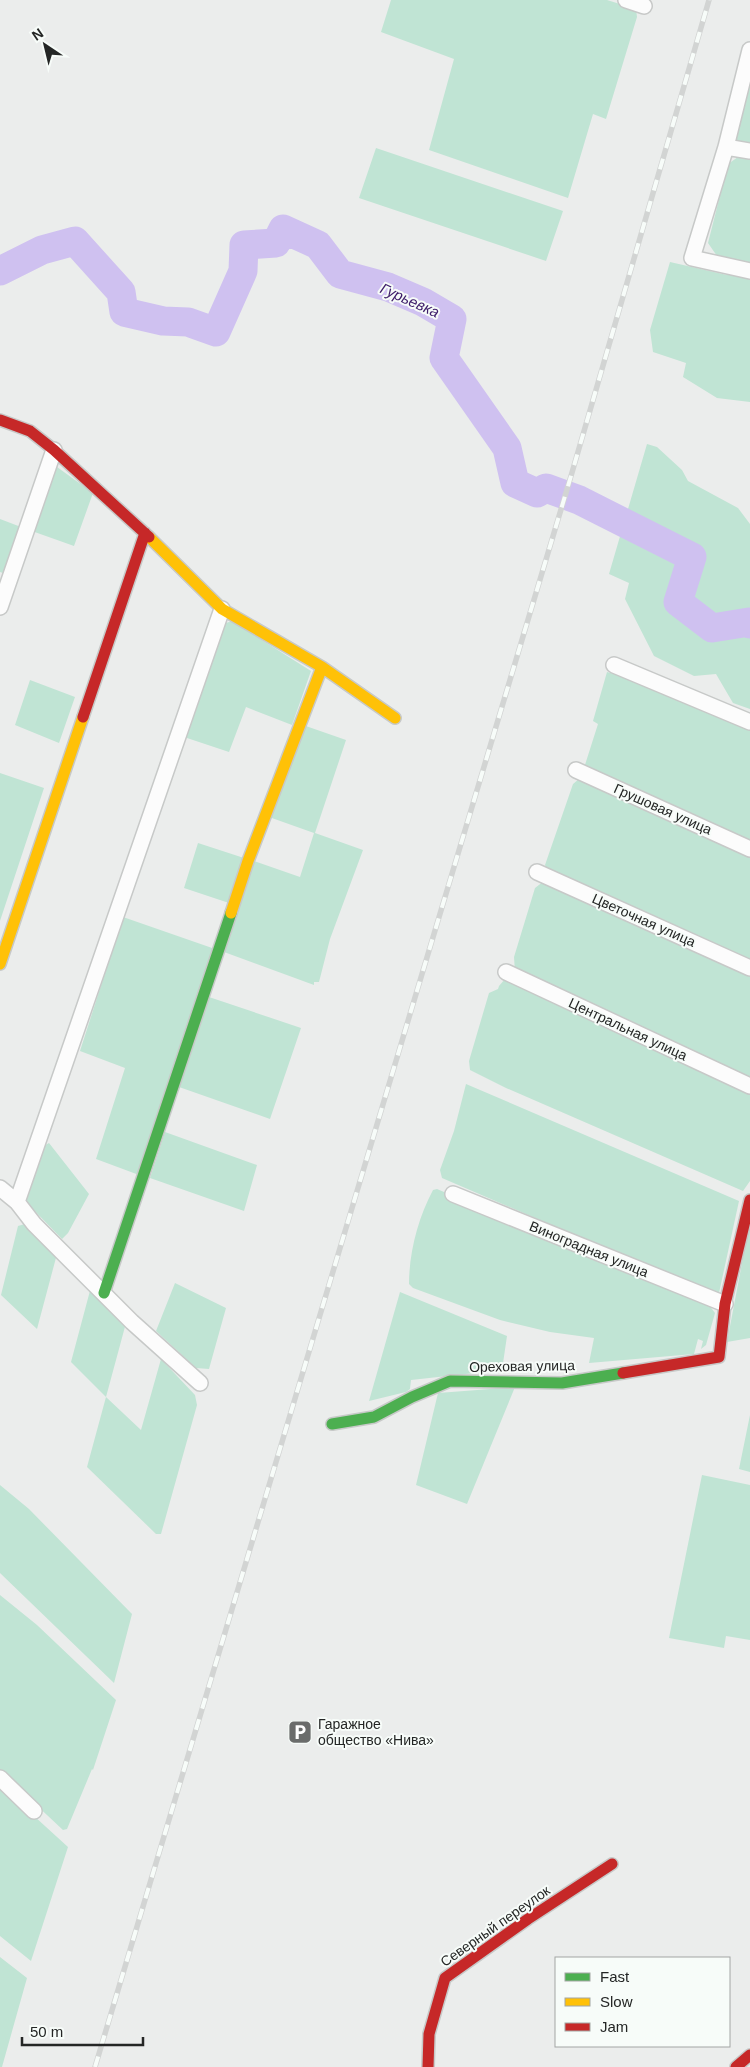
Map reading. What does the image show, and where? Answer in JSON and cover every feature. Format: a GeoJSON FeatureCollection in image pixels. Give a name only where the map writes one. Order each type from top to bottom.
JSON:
{"type":"FeatureCollection","features":[{"type":"Feature","properties":{"kind":"street"},"geometry":{"type":"LineString","coordinates":[[626,0],[644,6]]}},
{"type":"Feature","properties":{"kind":"street"},"geometry":{"type":"LineString","coordinates":[[750,50],[726,147],[692,258],[750,271]]}},
{"type":"Feature","properties":{"kind":"street"},"geometry":{"type":"LineString","coordinates":[[726,147],[750,151]]}},
{"type":"Feature","properties":{"kind":"street"},"geometry":{"type":"LineString","coordinates":[[0,420],[30,431],[54,450],[145,533],[222,609],[322,668],[395,718]]}},
{"type":"Feature","properties":{"kind":"street"},"geometry":{"type":"LineString","coordinates":[[0,607],[54,450]]}},
{"type":"Feature","properties":{"kind":"street"},"geometry":{"type":"LineString","coordinates":[[0,964],[145,533]]}},
{"type":"Feature","properties":{"kind":"street"},"geometry":{"type":"LineString","coordinates":[[17,1202],[222,609]]}},
{"type":"Feature","properties":{"kind":"street"},"geometry":{"type":"LineString","coordinates":[[614,665],[750,722]]}},
{"type":"Feature","properties":{"kind":"street"},"geometry":{"type":"LineString","coordinates":[[104,1293],[248,861],[322,668]]}},
{"type":"Feature","properties":{"kind":"street","name":"Грушовая улица"},"geometry":{"type":"LineString","coordinates":[[576,770],[750,849]]}},
{"type":"Feature","properties":{"kind":"street","name":"Цветочная улица"},"geometry":{"type":"LineString","coordinates":[[537,872],[750,968]]}},
{"type":"Feature","properties":{"kind":"street","name":"Центральная улица"},"geometry":{"type":"LineString","coordinates":[[506,972],[750,1086]]}},
{"type":"Feature","properties":{"kind":"street"},"geometry":{"type":"LineString","coordinates":[[0,1188],[17,1202],[34,1224],[132,1322],[200,1383]]}},
{"type":"Feature","properties":{"kind":"street","name":"Виноградная улица"},"geometry":{"type":"LineString","coordinates":[[453,1194],[725,1304]]}},
{"type":"Feature","properties":{"kind":"street"},"geometry":{"type":"LineString","coordinates":[[725,1304],[750,1200]]}},
{"type":"Feature","properties":{"kind":"street","name":"Ореховая улица"},"geometry":{"type":"LineString","coordinates":[[332,1424],[374,1417],[412,1397],[450,1381],[562,1383],[720,1357],[725,1304]]}},
{"type":"Feature","properties":{"kind":"street"},"geometry":{"type":"LineString","coordinates":[[0,1778],[34,1811]]}},
{"type":"Feature","properties":{"kind":"street","name":"Северный переулок"},"geometry":{"type":"LineString","coordinates":[[428,2067],[429,2034],[445,1978],[528,1919],[612,1864]]}},
{"type":"Feature","properties":{"kind":"street"},"geometry":{"type":"LineString","coordinates":[[736,2067],[750,2055]]}},
{"type":"Feature","properties":{"kind":"green space"},"geometry":{"type":"Polygon","coordinates":[[[391,0],[607,0],[636,9],[637,17],[606,119],[593,114],[568,198],[429,150],[454,59],[381,32],[391,0]]]}},
{"type":"Feature","properties":{"kind":"green space"},"geometry":{"type":"Polygon","coordinates":[[[750,72],[750,146],[739,144],[734,138],[750,72]]]}},
{"type":"Feature","properties":{"kind":"green space"},"geometry":{"type":"Polygon","coordinates":[[[376,148],[563,211],[546,261],[359,198],[376,148]]]}},
{"type":"Feature","properties":{"kind":"green space"},"geometry":{"type":"Polygon","coordinates":[[[738,157],[750,159],[750,265],[717,256],[708,243],[728,164],[738,157]]]}},
{"type":"Feature","properties":{"kind":"green space"},"geometry":{"type":"Polygon","coordinates":[[[670,262],[727,275],[728,273],[750,277],[750,402],[717,398],[683,377],[686,363],[653,352],[650,330],[670,262]]]}},
{"type":"Feature","properties":{"kind":"green space"},"geometry":{"type":"Polygon","coordinates":[[[647,444],[657,447],[682,470],[688,481],[738,508],[750,524],[750,709],[733,703],[716,674],[694,676],[654,656],[625,599],[629,583],[609,574],[647,444]]]}},
{"type":"Feature","properties":{"kind":"green space"},"geometry":{"type":"Polygon","coordinates":[[[57,467],[93,493],[74,546],[29,530],[48,477],[57,467]]]}},
{"type":"Feature","properties":{"kind":"green space"},"geometry":{"type":"Polygon","coordinates":[[[0,519],[21,527],[6,574],[0,572],[0,519]]]}},
{"type":"Feature","properties":{"kind":"green space"},"geometry":{"type":"Polygon","coordinates":[[[232,621],[311,671],[292,725],[246,707],[229,752],[184,737],[223,624],[232,621]]]}},
{"type":"Feature","properties":{"kind":"green space"},"geometry":{"type":"Polygon","coordinates":[[[607,672],[636,680],[750,723],[750,844],[584,768],[598,724],[593,721],[607,672]]]}},
{"type":"Feature","properties":{"kind":"green space"},"geometry":{"type":"Polygon","coordinates":[[[30,680],[75,697],[59,743],[15,725],[30,680]]]}},
{"type":"Feature","properties":{"kind":"green space"},"geometry":{"type":"Polygon","coordinates":[[[303,725],[346,740],[315,833],[363,850],[330,939],[319,982],[314,982],[314,985],[224,952],[254,861],[300,877],[314,833],[269,817],[303,725]]]}},
{"type":"Feature","properties":{"kind":"green space"},"geometry":{"type":"Polygon","coordinates":[[[0,773],[44,788],[0,921],[0,773]]]}},
{"type":"Feature","properties":{"kind":"green space"},"geometry":{"type":"Polygon","coordinates":[[[579,779],[750,856],[750,963],[548,872],[545,865],[573,784],[579,779]]]}},
{"type":"Feature","properties":{"kind":"green space"},"geometry":{"type":"Polygon","coordinates":[[[198,843],[244,858],[229,903],[184,888],[198,843]]]}},
{"type":"Feature","properties":{"kind":"green space"},"geometry":{"type":"Polygon","coordinates":[[[544,881],[750,974],[750,1082],[515,972],[514,957],[535,888],[544,881]]]}},
{"type":"Feature","properties":{"kind":"green space"},"geometry":{"type":"Polygon","coordinates":[[[123,917],[215,949],[139,1175],[96,1159],[125,1068],[80,1051],[123,917]]]}},
{"type":"Feature","properties":{"kind":"green space"},"geometry":{"type":"Polygon","coordinates":[[[505,979],[750,1094],[750,1181],[743,1191],[506,1088],[470,1070],[469,1061],[489,993],[498,989],[505,979]]]}},
{"type":"Feature","properties":{"kind":"green space"},"geometry":{"type":"Polygon","coordinates":[[[209,997],[301,1028],[270,1119],[179,1087],[209,997]]]}},
{"type":"Feature","properties":{"kind":"green space"},"geometry":{"type":"Polygon","coordinates":[[[466,1084],[739,1201],[719,1293],[712,1294],[442,1178],[440,1170],[454,1131],[466,1084]]]}},
{"type":"Feature","properties":{"kind":"green space"},"geometry":{"type":"Polygon","coordinates":[[[165,1132],[257,1165],[244,1211],[150,1178],[165,1132]]]}},
{"type":"Feature","properties":{"kind":"green space"},"geometry":{"type":"Polygon","coordinates":[[[49,1143],[89,1194],[68,1233],[62,1239],[25,1201],[42,1147],[49,1143]]]}},
{"type":"Feature","properties":{"kind":"green space"},"geometry":{"type":"Polygon","coordinates":[[[437,1189],[709,1305],[715,1313],[706,1345],[701,1349],[703,1341],[698,1339],[694,1354],[589,1363],[594,1338],[550,1332],[500,1320],[413,1288],[409,1284],[409,1272],[415,1236],[433,1190],[437,1189]]]}},
{"type":"Feature","properties":{"kind":"green space"},"geometry":{"type":"Polygon","coordinates":[[[750,1221],[750,1338],[727,1342],[750,1221]]]}},
{"type":"Feature","properties":{"kind":"green space"},"geometry":{"type":"Polygon","coordinates":[[[25,1224],[57,1254],[37,1329],[1,1295],[18,1226],[25,1224]]]}},
{"type":"Feature","properties":{"kind":"green space"},"geometry":{"type":"Polygon","coordinates":[[[175,1283],[226,1308],[209,1369],[196,1368],[156,1331],[175,1283]]]}},
{"type":"Feature","properties":{"kind":"green space"},"geometry":{"type":"Polygon","coordinates":[[[91,1287],[126,1323],[106,1397],[71,1362],[91,1287]]]}},
{"type":"Feature","properties":{"kind":"green space"},"geometry":{"type":"Polygon","coordinates":[[[400,1292],[507,1336],[502,1370],[411,1380],[410,1389],[406,1392],[369,1401],[400,1292]]]}},
{"type":"Feature","properties":{"kind":"green space"},"geometry":{"type":"Polygon","coordinates":[[[161,1359],[195,1395],[197,1405],[161,1534],[156,1534],[87,1467],[106,1397],[141,1430],[161,1359]]]}},
{"type":"Feature","properties":{"kind":"green space"},"geometry":{"type":"Polygon","coordinates":[[[515,1387],[467,1504],[416,1485],[438,1393],[515,1387]]]}},
{"type":"Feature","properties":{"kind":"green space"},"geometry":{"type":"Polygon","coordinates":[[[750,1415],[750,1472],[739,1469],[750,1415]]]}},
{"type":"Feature","properties":{"kind":"green space"},"geometry":{"type":"Polygon","coordinates":[[[702,1475],[750,1485],[750,1640],[726,1636],[724,1648],[669,1638],[702,1475]]]}},
{"type":"Feature","properties":{"kind":"green space"},"geometry":{"type":"Polygon","coordinates":[[[0,1485],[29,1509],[132,1614],[114,1683],[0,1573],[0,1485]]]}},
{"type":"Feature","properties":{"kind":"green space"},"geometry":{"type":"Polygon","coordinates":[[[0,1595],[37,1625],[116,1700],[93,1770],[67,1829],[63,1830],[0,1771],[0,1595]]]}},
{"type":"Feature","properties":{"kind":"green space"},"geometry":{"type":"Polygon","coordinates":[[[0,1785],[68,1847],[31,1961],[0,1936],[0,1785]]]}},
{"type":"Feature","properties":{"kind":"green space"},"geometry":{"type":"Polygon","coordinates":[[[0,1957],[27,1978],[2,2067],[0,2067],[0,1957]]]}},
{"type":"Feature","properties":{"kind":"waterway","name":"Гурьевка"},"geometry":{"type":"LineString","coordinates":[[0,271],[42,250],[75,241],[121,292],[124,312],[163,321],[188,322],[216,332],[243,271],[244,245],[276,243],[283,229],[318,245],[340,274],[388,287],[423,302],[452,319],[444,358],[507,448],[515,483],[537,493],[546,488],[579,500],[692,557],[678,602],[712,628],[749,622],[750,624]]}},
{"type":"Feature","properties":{"kind":"railway"},"geometry":{"type":"LineString","coordinates":[[95,2067],[571,476],[709,0]]}},
{"type":"Feature","properties":{"kind":"traffic: fast"},"geometry":{"type":"LineString","coordinates":[[104,1293],[231,913]]}},
{"type":"Feature","properties":{"kind":"traffic: fast"},"geometry":{"type":"LineString","coordinates":[[332,1424],[374,1417],[412,1397],[450,1381],[562,1383],[623,1373]]}},
{"type":"Feature","properties":{"kind":"traffic: slow"},"geometry":{"type":"LineString","coordinates":[[149,537],[222,609],[322,667],[395,718]]}},
{"type":"Feature","properties":{"kind":"traffic: slow"},"geometry":{"type":"LineString","coordinates":[[231,913],[248,861],[322,667]]}},
{"type":"Feature","properties":{"kind":"traffic: slow"},"geometry":{"type":"LineString","coordinates":[[0,964],[83,717]]}},
{"type":"Feature","properties":{"kind":"traffic: jam"},"geometry":{"type":"LineString","coordinates":[[0,420],[30,431],[54,450],[149,537]]}},
{"type":"Feature","properties":{"kind":"traffic: jam"},"geometry":{"type":"LineString","coordinates":[[83,717],[145,533]]}},
{"type":"Feature","properties":{"kind":"traffic: jam"},"geometry":{"type":"LineString","coordinates":[[623,1373],[719,1357],[725,1304],[750,1200]]}},
{"type":"Feature","properties":{"kind":"traffic: jam"},"geometry":{"type":"LineString","coordinates":[[428,2067],[429,2034],[445,1978],[528,1919],[612,1864]]}},
{"type":"Feature","properties":{"kind":"traffic: jam"},"geometry":{"type":"LineString","coordinates":[[736,2067],[750,2055]]}},
{"type":"Feature","properties":{"kind":"place","name":"Гаражное общество «Нива»"},"geometry":{"type":"Point","coordinates":[300,1732]}}]}
